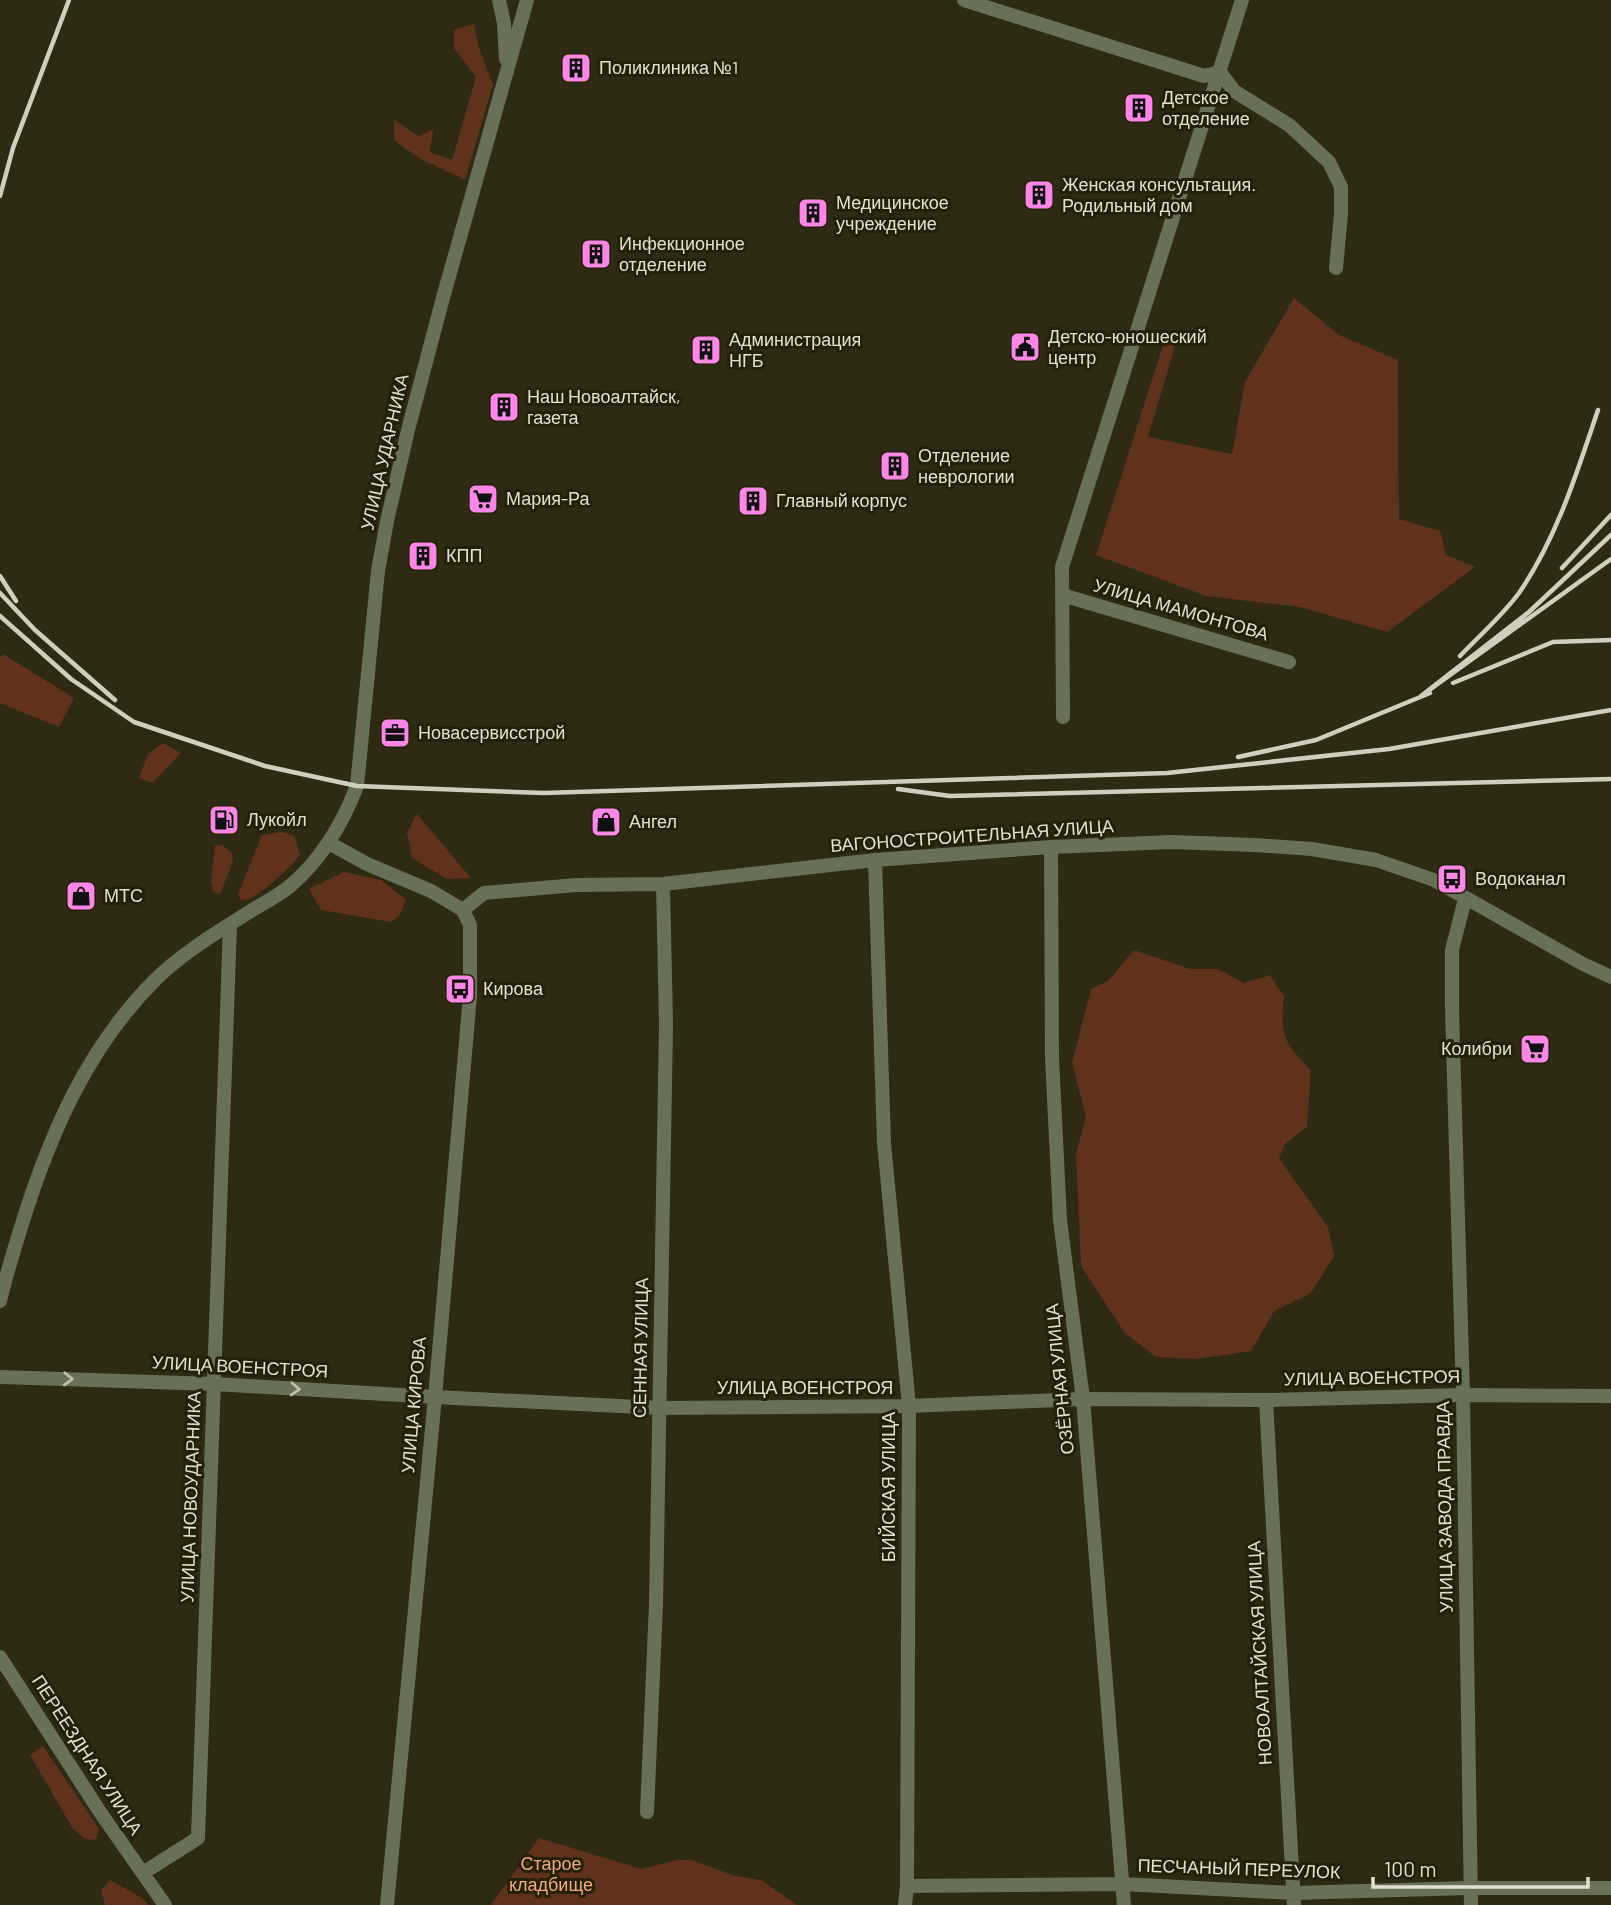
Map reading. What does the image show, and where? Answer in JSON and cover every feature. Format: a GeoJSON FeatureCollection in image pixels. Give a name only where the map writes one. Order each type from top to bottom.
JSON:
{"type":"FeatureCollection","features":[{"type":"Feature","properties":{"kind":"street","name":"УЛИЦА УДАРНИКА"},"geometry":{"type":"LineString","coordinates":[[499,0],[504,23],[507,74]]}},
{"type":"Feature","properties":{"kind":"street","name":"УЛИЦА УДАРНИКА"},"geometry":{"type":"LineString","coordinates":[[329,843],[345,816],[356,786],[378,571],[408,430],[527,0]]}},
{"type":"Feature","properties":{"kind":"street"},"geometry":{"type":"LineString","coordinates":[[964,0],[1204,76],[1220,72]]}},
{"type":"Feature","properties":{"kind":"street"},"geometry":{"type":"LineString","coordinates":[[1063,717],[1062,567],[1242,0]]}},
{"type":"Feature","properties":{"kind":"street"},"geometry":{"type":"LineString","coordinates":[[1220,72],[1234,91],[1289,125],[1329,162],[1341,187],[1336,268]]}},
{"type":"Feature","properties":{"kind":"street","name":"УЛИЦА МАМОНТОВА"},"geometry":{"type":"LineString","coordinates":[[1062,595],[1289,662]]}},
{"type":"Feature","properties":{"kind":"street","name":"ВАГОНОСТРОИТЕЛЬНАЯ УЛИЦА"},"geometry":{"type":"LineString","coordinates":[[463,910],[484,893],[576,885],[663,884],[874,860],[1051,847],[1172,842],[1312,849],[1376,860],[1434,880],[1611,977]]}},
{"type":"Feature","properties":{"kind":"street"},"geometry":{"type":"LineString","coordinates":[[0,1301],[31,1196],[57,1126],[81,1076],[120,1020],[156,979],[230,925],[289,887],[329,843],[367,864],[431,891],[463,910]]}},
{"type":"Feature","properties":{"kind":"street","name":"ОЗЁРНАЯ УЛИЦА"},"geometry":{"type":"LineString","coordinates":[[1051,847],[1052,1058],[1060,1220],[1083,1399],[1124,1905]]}},
{"type":"Feature","properties":{"kind":"street","name":"БИЙСКАЯ УЛИЦА"},"geometry":{"type":"LineString","coordinates":[[874,860],[884,1143],[909,1406],[905,1905]]}},
{"type":"Feature","properties":{"kind":"street","name":"СЕННАЯ УЛИЦА"},"geometry":{"type":"LineString","coordinates":[[647,1812],[656,1604],[660,1409],[666,1024],[663,884]]}},
{"type":"Feature","properties":{"kind":"street","name":"УЛИЦА ЗАВОДА ПРАВДА"},"geometry":{"type":"LineString","coordinates":[[1465,899],[1452,950],[1452,1008],[1463,1395],[1471,1905]]}},
{"type":"Feature","properties":{"kind":"street","name":"УЛИЦА КИРОВА"},"geometry":{"type":"LineString","coordinates":[[387,1905],[470,996],[471,925],[463,910]]}},
{"type":"Feature","properties":{"kind":"street","name":"УЛИЦА НОВОУДАРНИКА"},"geometry":{"type":"LineString","coordinates":[[143,1873],[198,1838],[230,925]]}},
{"type":"Feature","properties":{"kind":"street","name":"УЛИЦА ВОЕНСТРОЯ"},"geometry":{"type":"LineString","coordinates":[[0,1377],[214,1384],[660,1409],[909,1406],[1083,1399],[1611,1396]]}},
{"type":"Feature","properties":{"kind":"street","name":"НОВОАЛТАЙСКАЯ УЛИЦА"},"geometry":{"type":"LineString","coordinates":[[1266,1400],[1293,1899]]}},
{"type":"Feature","properties":{"kind":"street","name":"ПЕРЕЕЗДНАЯ УЛИЦА"},"geometry":{"type":"LineString","coordinates":[[0,1657],[100,1812],[165,1905]]}},
{"type":"Feature","properties":{"kind":"street","name":"ПЕСЧАНЫЙ ПЕРЕУЛОК"},"geometry":{"type":"LineString","coordinates":[[907,1886],[1123,1884],[1293,1899],[1470,1888],[1611,1888]]}},
{"type":"Feature","properties":{"kind":"green space"},"geometry":{"type":"Polygon","coordinates":[[[474,24],[479,48],[493,84],[465,180],[417,157],[394,140],[394,120],[419,136],[433,129],[430,152],[452,160],[476,77],[454,48],[454,30],[474,24]]]}},
{"type":"Feature","properties":{"kind":"green space"},"geometry":{"type":"Polygon","coordinates":[[[1294,298],[1339,335],[1398,360],[1399,519],[1440,531],[1446,555],[1475,567],[1387,632],[1300,607],[1206,596],[1096,555],[1166,336],[1176,343],[1148,437],[1232,454],[1245,382],[1294,298]]]}},
{"type":"Feature","properties":{"kind":"green space"},"geometry":{"type":"Polygon","coordinates":[[[3,654],[74,698],[59,727],[0,703],[0,657],[3,654]]]}},
{"type":"Feature","properties":{"kind":"green space"},"geometry":{"type":"Polygon","coordinates":[[[163,743],[181,753],[152,783],[139,778],[148,754],[163,743]]]}},
{"type":"Feature","properties":{"kind":"green space"},"geometry":{"type":"Polygon","coordinates":[[[417,814],[471,878],[447,879],[412,858],[407,832],[417,814]]]}},
{"type":"Feature","properties":{"kind":"green space"},"geometry":{"type":"Polygon","coordinates":[[[281,832],[295,837],[300,855],[264,889],[241,900],[238,894],[262,835],[281,832]]]}},
{"type":"Feature","properties":{"kind":"green space"},"geometry":{"type":"Polygon","coordinates":[[[222,845],[232,853],[233,862],[220,894],[213,892],[211,880],[215,846],[222,845]]]}},
{"type":"Feature","properties":{"kind":"green space"},"geometry":{"type":"Polygon","coordinates":[[[344,872],[381,880],[406,900],[399,916],[391,922],[321,910],[309,889],[344,872]]]}},
{"type":"Feature","properties":{"kind":"green space"},"geometry":{"type":"Polygon","coordinates":[[[1134,950],[1190,969],[1218,969],[1244,983],[1270,975],[1284,996],[1283,1029],[1289,1045],[1311,1070],[1307,1127],[1285,1144],[1279,1158],[1328,1227],[1334,1256],[1311,1293],[1274,1311],[1251,1351],[1197,1359],[1156,1357],[1124,1332],[1081,1266],[1076,1154],[1086,1117],[1072,1063],[1091,989],[1108,981],[1134,950]]]}},
{"type":"Feature","properties":{"kind":"green space"},"geometry":{"type":"Polygon","coordinates":[[[43,1746],[99,1829],[96,1840],[85,1839],[73,1829],[30,1755],[43,1746]]]}},
{"type":"Feature","properties":{"kind":"green space","name":"Старое кладбище"},"geometry":{"type":"Polygon","coordinates":[[[539,1838],[641,1869],[678,1860],[692,1860],[735,1876],[761,1880],[797,1905],[491,1905],[539,1838]]]}},
{"type":"Feature","properties":{"kind":"green space"},"geometry":{"type":"Polygon","coordinates":[[[110,1880],[142,1898],[148,1905],[105,1905],[101,1890],[110,1880]]]}},
{"type":"Feature","properties":{"kind":"railway"},"geometry":{"type":"LineString","coordinates":[[0,196],[13,148],[69,0]]}},
{"type":"Feature","properties":{"kind":"railway"},"geometry":{"type":"LineString","coordinates":[[1460,656],[1505,610],[1532,572],[1565,504],[1598,410]]}},
{"type":"Feature","properties":{"kind":"railway"},"geometry":{"type":"LineString","coordinates":[[1562,568],[1611,515]]}},
{"type":"Feature","properties":{"kind":"railway"},"geometry":{"type":"LineString","coordinates":[[1611,535],[1529,612],[1421,696],[1611,559]]}},
{"type":"Feature","properties":{"kind":"railway"},"geometry":{"type":"LineString","coordinates":[[0,576],[16,601]]}},
{"type":"Feature","properties":{"kind":"railway"},"geometry":{"type":"LineString","coordinates":[[0,593],[35,630],[115,700]]}},
{"type":"Feature","properties":{"kind":"railway"},"geometry":{"type":"LineString","coordinates":[[0,616],[71,679],[134,722],[265,766],[357,786],[544,793],[1167,773],[1389,749],[1611,710]]}},
{"type":"Feature","properties":{"kind":"railway"},"geometry":{"type":"LineString","coordinates":[[1453,683],[1553,642],[1611,640]]}},
{"type":"Feature","properties":{"kind":"railway"},"geometry":{"type":"LineString","coordinates":[[1238,757],[1316,740],[1430,693]]}},
{"type":"Feature","properties":{"kind":"railway"},"geometry":{"type":"LineString","coordinates":[[898,789],[950,796],[1611,779]]}},
{"type":"Feature","properties":{"kind":"place","name":"Поликлиника №1"},"geometry":{"type":"Point","coordinates":[576,68]}},
{"type":"Feature","properties":{"kind":"place","name":"Детское отделение"},"geometry":{"type":"Point","coordinates":[1139,108]}},
{"type":"Feature","properties":{"kind":"place","name":"Женская консультация. Родильный дом"},"geometry":{"type":"Point","coordinates":[1039,195]}},
{"type":"Feature","properties":{"kind":"place","name":"Медицинское учреждение"},"geometry":{"type":"Point","coordinates":[813,213]}},
{"type":"Feature","properties":{"kind":"place","name":"Инфекционное отделение"},"geometry":{"type":"Point","coordinates":[596,254]}},
{"type":"Feature","properties":{"kind":"place","name":"Детско-юношеский центр"},"geometry":{"type":"Point","coordinates":[1025,347]}},
{"type":"Feature","properties":{"kind":"place","name":"Администрация НГБ"},"geometry":{"type":"Point","coordinates":[706,350]}},
{"type":"Feature","properties":{"kind":"place","name":"Наш Новоалтайск, газета"},"geometry":{"type":"Point","coordinates":[504,407]}},
{"type":"Feature","properties":{"kind":"place","name":"Отделение неврологии"},"geometry":{"type":"Point","coordinates":[895,466]}},
{"type":"Feature","properties":{"kind":"place","name":"Мария-Ра"},"geometry":{"type":"Point","coordinates":[483,499]}},
{"type":"Feature","properties":{"kind":"place","name":"Главный корпус"},"geometry":{"type":"Point","coordinates":[753,501]}},
{"type":"Feature","properties":{"kind":"place","name":"КПП"},"geometry":{"type":"Point","coordinates":[423,556]}},
{"type":"Feature","properties":{"kind":"place","name":"Новасервисстрой"},"geometry":{"type":"Point","coordinates":[395,733]}},
{"type":"Feature","properties":{"kind":"place","name":"Лукойл"},"geometry":{"type":"Point","coordinates":[224,820]}},
{"type":"Feature","properties":{"kind":"place","name":"Ангел"},"geometry":{"type":"Point","coordinates":[606,822]}},
{"type":"Feature","properties":{"kind":"place","name":"Водоканал"},"geometry":{"type":"Point","coordinates":[1452,879]}},
{"type":"Feature","properties":{"kind":"place","name":"МТС"},"geometry":{"type":"Point","coordinates":[81,896]}},
{"type":"Feature","properties":{"kind":"place","name":"Кирова"},"geometry":{"type":"Point","coordinates":[460,989]}},
{"type":"Feature","properties":{"kind":"place","name":"Колибри"},"geometry":{"type":"Point","coordinates":[1535,1049]}}]}
